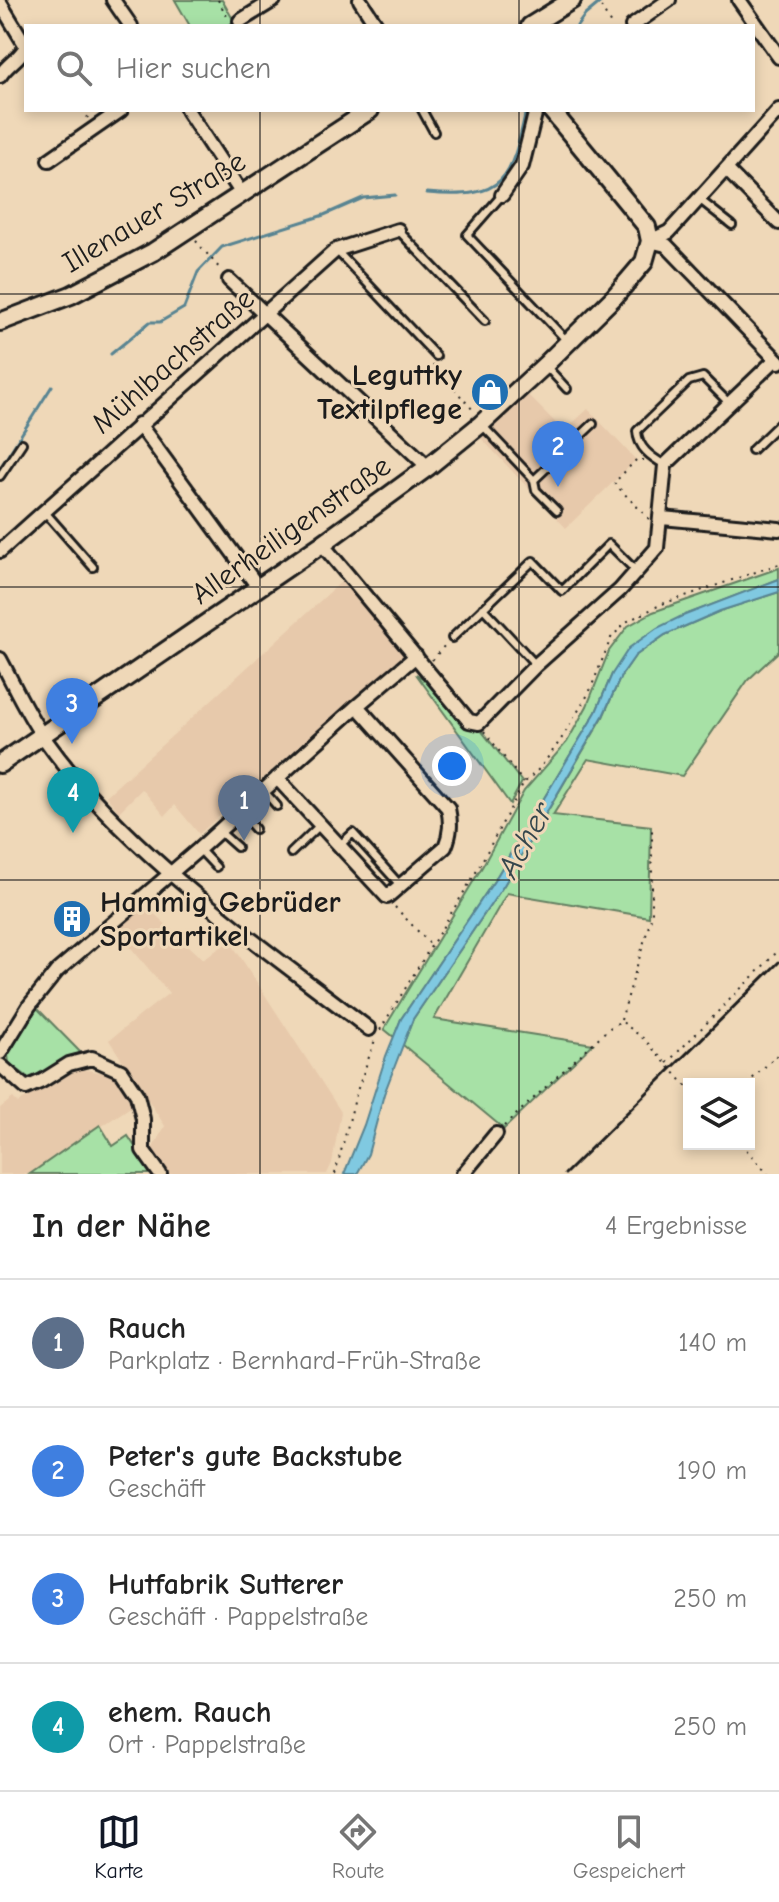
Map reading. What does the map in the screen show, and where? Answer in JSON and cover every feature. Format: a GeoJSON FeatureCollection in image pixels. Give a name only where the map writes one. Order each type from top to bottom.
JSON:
{"type":"FeatureCollection","features":[{"type":"Feature","properties":{"kind":"street"},"geometry":{"type":"LineString","coordinates":[[113,0],[130,24]]}},
{"type":"Feature","properties":{"kind":"street"},"geometry":{"type":"LineString","coordinates":[[235,20],[274,0]]}},
{"type":"Feature","properties":{"kind":"street"},"geometry":{"type":"LineString","coordinates":[[360,0],[376,24]]}},
{"type":"Feature","properties":{"kind":"street"},"geometry":{"type":"LineString","coordinates":[[635,24],[669,0]]}},
{"type":"Feature","properties":{"kind":"street"},"geometry":{"type":"LineString","coordinates":[[739,0],[779,57]]}},
{"type":"Feature","properties":{"kind":"street"},"geometry":{"type":"LineString","coordinates":[[533,24],[564,2]]}},
{"type":"Feature","properties":{"kind":"street"},"geometry":{"type":"LineString","coordinates":[[0,3],[24,43]]}},
{"type":"Feature","properties":{"kind":"street"},"geometry":{"type":"LineString","coordinates":[[0,76],[4,68],[24,50]]}},
{"type":"Feature","properties":{"kind":"street"},"geometry":{"type":"LineString","coordinates":[[650,241],[669,232],[779,110]]}},
{"type":"Feature","properties":{"kind":"street"},"geometry":{"type":"LineString","coordinates":[[49,160],[118,112]]}},
{"type":"Feature","properties":{"kind":"street"},"geometry":{"type":"LineString","coordinates":[[188,112],[242,194]]}},
{"type":"Feature","properties":{"kind":"street","name":"Illenauer Straße"},"geometry":{"type":"LineString","coordinates":[[0,322],[71,295],[188,231],[367,112]]}},
{"type":"Feature","properties":{"kind":"street"},"geometry":{"type":"LineString","coordinates":[[502,195],[522,166],[536,112]]}},
{"type":"Feature","properties":{"kind":"street"},"geometry":{"type":"LineString","coordinates":[[553,112],[638,215],[647,227],[650,241]]}},
{"type":"Feature","properties":{"kind":"street"},"geometry":{"type":"LineString","coordinates":[[726,169],[779,223]]}},
{"type":"Feature","properties":{"kind":"street","name":"Mühlbachstraße"},"geometry":{"type":"LineString","coordinates":[[0,551],[336,250],[398,230]]}},
{"type":"Feature","properties":{"kind":"street"},"geometry":{"type":"LineString","coordinates":[[322,544],[469,721],[479,723],[536,665],[620,590],[657,548],[665,465],[778,360],[666,245],[650,241]]}},
{"type":"Feature","properties":{"kind":"street","name":"Allerheiligenstraße"},"geometry":{"type":"LineString","coordinates":[[0,764],[322,544],[428,467],[545,365],[615,296],[644,262],[650,241]]}},
{"type":"Feature","properties":{"kind":"street"},"geometry":{"type":"LineString","coordinates":[[229,280],[428,467]]}},
{"type":"Feature","properties":{"kind":"street"},"geometry":{"type":"LineString","coordinates":[[139,424],[258,587]]}},
{"type":"Feature","properties":{"kind":"street"},"geometry":{"type":"LineString","coordinates":[[662,518],[779,529]]}},
{"type":"Feature","properties":{"kind":"street"},"geometry":{"type":"LineString","coordinates":[[0,659],[43,737],[90,796],[171,872],[251,939],[369,1029]]}},
{"type":"Feature","properties":{"kind":"street"},"geometry":{"type":"LineString","coordinates":[[0,1053],[29,1006],[57,971],[199,849],[357,706],[420,661]]}},
{"type":"Feature","properties":{"kind":"street"},"geometry":{"type":"LineString","coordinates":[[277,778],[387,897],[445,847],[450,836],[448,808],[357,706]]}},
{"type":"Feature","properties":{"kind":"street"},"geometry":{"type":"LineString","coordinates":[[0,1065],[26,1088],[69,1064],[92,1058],[121,1071],[137,1095],[143,1119],[143,1150],[160,1174]]}},
{"type":"Feature","properties":{"kind":"street"},"geometry":{"type":"LineString","coordinates":[[463,1174],[496,1134]]}},
{"type":"Feature","properties":{"kind":"lane"},"geometry":{"type":"LineString","coordinates":[[423,112],[434,132]]}},
{"type":"Feature","properties":{"kind":"lane"},"geometry":{"type":"LineString","coordinates":[[502,195],[467,235],[568,342]]}},
{"type":"Feature","properties":{"kind":"lane"},"geometry":{"type":"LineString","coordinates":[[699,199],[732,225]]}},
{"type":"Feature","properties":{"kind":"lane","name":"Mühlbachstraße"},"geometry":{"type":"LineString","coordinates":[[398,230],[485,321]]}},
{"type":"Feature","properties":{"kind":"lane"},"geometry":{"type":"LineString","coordinates":[[336,250],[436,356]]}},
{"type":"Feature","properties":{"kind":"lane"},"geometry":{"type":"LineString","coordinates":[[545,365],[567,389]]}},
{"type":"Feature","properties":{"kind":"lane"},"geometry":{"type":"LineString","coordinates":[[665,465],[638,443],[637,431],[689,381],[703,377],[729,403]]}},
{"type":"Feature","properties":{"kind":"lane"},"geometry":{"type":"LineString","coordinates":[[482,422],[534,480],[536,490],[557,511]]}},
{"type":"Feature","properties":{"kind":"lane"},"geometry":{"type":"LineString","coordinates":[[534,480],[593,424]]}},
{"type":"Feature","properties":{"kind":"lane"},"geometry":{"type":"LineString","coordinates":[[752,450],[779,424]]}},
{"type":"Feature","properties":{"kind":"lane"},"geometry":{"type":"LineString","coordinates":[[0,476],[22,443]]}},
{"type":"Feature","properties":{"kind":"lane"},"geometry":{"type":"LineString","coordinates":[[44,511],[93,567]]}},
{"type":"Feature","properties":{"kind":"lane"},"geometry":{"type":"LineString","coordinates":[[452,638],[533,561],[562,591],[609,544],[636,571]]}},
{"type":"Feature","properties":{"kind":"lane"},"geometry":{"type":"LineString","coordinates":[[483,608],[536,665]]}},
{"type":"Feature","properties":{"kind":"lane"},"geometry":{"type":"LineString","coordinates":[[263,790],[277,806]]}},
{"type":"Feature","properties":{"kind":"lane"},"geometry":{"type":"LineString","coordinates":[[240,812],[255,829]]}},
{"type":"Feature","properties":{"kind":"lane"},"geometry":{"type":"LineString","coordinates":[[291,853],[320,825]]}},
{"type":"Feature","properties":{"kind":"lane"},"geometry":{"type":"LineString","coordinates":[[219,831],[237,847]]}},
{"type":"Feature","properties":{"kind":"lane"},"geometry":{"type":"LineString","coordinates":[[199,849],[216,867]]}},
{"type":"Feature","properties":{"kind":"path"},"geometry":{"type":"LineString","coordinates":[[218,0],[235,20]]}},
{"type":"Feature","properties":{"kind":"path"},"geometry":{"type":"LineString","coordinates":[[597,0],[611,24]]}},
{"type":"Feature","properties":{"kind":"path"},"geometry":{"type":"LineString","coordinates":[[202,248],[214,262]]}},
{"type":"Feature","properties":{"kind":"path"},"geometry":{"type":"LineString","coordinates":[[436,356],[433,365],[482,422]]}},
{"type":"Feature","properties":{"kind":"path"},"geometry":{"type":"LineString","coordinates":[[653,458],[636,460],[614,483],[648,519],[662,518]]}},
{"type":"Feature","properties":{"kind":"path"},"geometry":{"type":"LineString","coordinates":[[335,1174],[357,1091],[377,1036],[475,874],[524,783],[560,741],[589,693],[611,638],[626,622],[662,604],[779,564]]}},
{"type":"Feature","properties":{"kind":"path"},"geometry":{"type":"LineString","coordinates":[[420,661],[452,638]]}},
{"type":"Feature","properties":{"kind":"path"},"geometry":{"type":"LineString","coordinates":[[479,723],[524,783]]}},
{"type":"Feature","properties":{"kind":"path"},"geometry":{"type":"LineString","coordinates":[[496,1134],[608,1029],[621,1021],[652,915],[652,828]]}},
{"type":"Feature","properties":{"kind":"path"},"geometry":{"type":"LineString","coordinates":[[395,907],[431,945]]}},
{"type":"Feature","properties":{"kind":"path"},"geometry":{"type":"LineString","coordinates":[[666,1064],[779,950]]}},
{"type":"Feature","properties":{"kind":"path"},"geometry":{"type":"LineString","coordinates":[[621,1021],[644,1039],[683,1082]]}},
{"type":"Feature","properties":{"kind":"path"},"geometry":{"type":"LineString","coordinates":[[753,1078],[779,1053]]}},
{"type":"Feature","properties":{"kind":"path"},"geometry":{"type":"LineString","coordinates":[[746,1150],[768,1174]]}},
{"type":"Feature","properties":{"kind":"shaded area"},"geometry":{"type":"Polygon","coordinates":[[[526,393],[564,431],[588,409],[636,460],[566,528],[479,436],[526,393]]]}},
{"type":"Feature","properties":{"kind":"shaded area"},"geometry":{"type":"Polygon","coordinates":[[[342,581],[405,654],[199,834],[175,805],[165,816],[142,789],[119,812],[106,796],[342,581]]]}},
{"type":"Feature","properties":{"kind":"shaded area"},"geometry":{"type":"Polygon","coordinates":[[[146,906],[203,959],[230,941],[341,1112],[332,1163],[327,1174],[166,1174],[151,1151],[165,1126],[109,1040],[169,993],[116,930],[146,906]]]}},
{"type":"Feature","properties":{"kind":"shaded area"},"geometry":{"type":"Polygon","coordinates":[[[75,1068],[110,1074],[121,1082],[132,1106],[30,1174],[0,1174],[0,1108],[13,1098],[18,1103],[75,1068]]]}},
{"type":"Feature","properties":{"kind":"green space"},"geometry":{"type":"Polygon","coordinates":[[[175,0],[222,0],[234,21],[230,24],[189,24],[175,0]]]}},
{"type":"Feature","properties":{"kind":"green space"},"geometry":{"type":"Polygon","coordinates":[[[779,568],[779,579],[680,617],[612,674],[596,712],[494,881],[401,1019],[394,1037],[384,1029],[524,791],[567,742],[587,706],[609,651],[628,626],[653,612],[779,568]]]}},
{"type":"Feature","properties":{"kind":"green space"},"geometry":{"type":"Polygon","coordinates":[[[779,592],[779,651],[748,680],[682,776],[588,759],[553,815],[651,826],[649,917],[507,893],[434,1019],[593,1044],[504,1129],[403,1045],[413,1019],[504,885],[603,717],[621,676],[635,656],[665,635],[720,611],[779,592]]]}},
{"type":"Feature","properties":{"kind":"green space"},"geometry":{"type":"Polygon","coordinates":[[[416,674],[438,688],[469,727],[480,729],[522,782],[510,804],[416,674]]]}},
{"type":"Feature","properties":{"kind":"green space"},"geometry":{"type":"Polygon","coordinates":[[[37,1008],[81,1053],[29,1078],[9,1063],[8,1055],[37,1008]]]}},
{"type":"Feature","properties":{"kind":"green space"},"geometry":{"type":"Polygon","coordinates":[[[100,1125],[113,1146],[128,1136],[153,1174],[30,1174],[100,1125]]]}},
{"type":"Feature","properties":{"kind":"water","name":"Acher"},"geometry":{"type":"Polygon","coordinates":[[[779,579],[779,592],[720,611],[665,635],[635,656],[504,885],[413,1019],[384,1094],[368,1154],[357,1174],[344,1174],[401,1019],[494,881],[596,712],[612,674],[629,648],[657,628],[680,617],[779,579]]]}},
{"type":"Feature","properties":{"kind":"waterway"},"geometry":{"type":"LineString","coordinates":[[578,24],[603,0]]}},
{"type":"Feature","properties":{"kind":"waterway"},"geometry":{"type":"LineString","coordinates":[[427,193],[473,193],[489,188],[500,180],[509,169],[515,153],[525,112]]}},
{"type":"Feature","properties":{"kind":"waterway"},"geometry":{"type":"LineString","coordinates":[[111,354],[150,322],[160,322],[184,308],[198,272],[222,247],[324,215],[363,198],[395,195]]}},
{"type":"Feature","properties":{"kind":"waterway"},"geometry":{"type":"LineString","coordinates":[[0,468],[52,386]]}},
{"type":"Feature","properties":{"kind":"railway"},"geometry":{"type":"LineString","coordinates":[[565,1174],[779,962]]}},
{"type":"Feature","properties":{"kind":"place","name":"Leguttky Textilpflege"},"geometry":{"type":"Point","coordinates":[490,392]}},
{"type":"Feature","properties":{"kind":"place","name":"Peter's gute Backstube"},"geometry":{"type":"Point","coordinates":[558,487]}},
{"type":"Feature","properties":{"kind":"place","name":"Hutfabrik Sutterer"},"geometry":{"type":"Point","coordinates":[72,744]}},
{"type":"Feature","properties":{"kind":"place","name":"ehem. Rauch"},"geometry":{"type":"Point","coordinates":[73,833]}},
{"type":"Feature","properties":{"kind":"place","name":"Rauch"},"geometry":{"type":"Point","coordinates":[244,841]}},
{"type":"Feature","properties":{"kind":"place","name":"Hammig Gebrüder Sportartikel"},"geometry":{"type":"Point","coordinates":[72,919]}}]}
